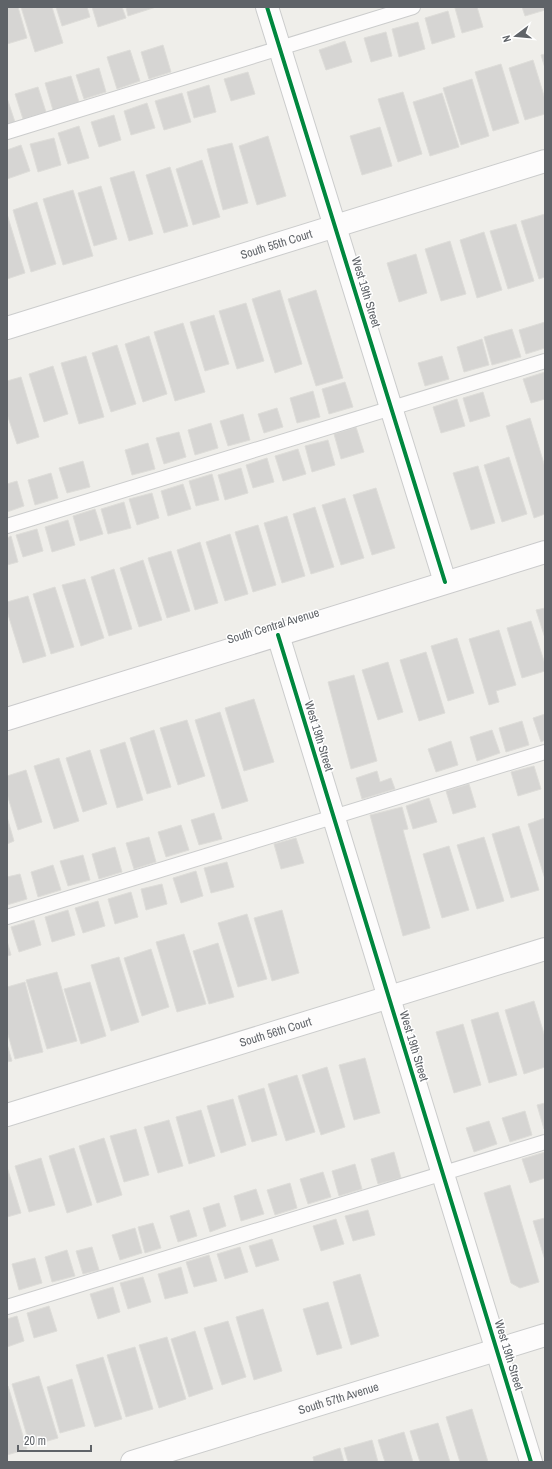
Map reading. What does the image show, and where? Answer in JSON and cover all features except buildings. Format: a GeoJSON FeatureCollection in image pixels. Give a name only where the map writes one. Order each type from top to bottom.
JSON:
{"type":"FeatureCollection","features":[{"type":"Feature","properties":{"kind":"street","name":"West 19th Street"},"geometry":{"type":"LineString","coordinates":[[267,7],[445,582]]}},
{"type":"Feature","properties":{"kind":"street","name":"South 55th Court"},"geometry":{"type":"LineString","coordinates":[[7,328],[545,161]]}},
{"type":"Feature","properties":{"kind":"street","name":"South Central Avenue"},"geometry":{"type":"LineString","coordinates":[[7,719],[545,552]]}},
{"type":"Feature","properties":{"kind":"street","name":"West 19th Street"},"geometry":{"type":"LineString","coordinates":[[278,635],[531,1462]]}},
{"type":"Feature","properties":{"kind":"street","name":"South 56th Court"},"geometry":{"type":"LineString","coordinates":[[7,1115],[545,949]]}},
{"type":"Feature","properties":{"kind":"street","name":"South 57th Avenue"},"geometry":{"type":"LineString","coordinates":[[132,1462],[545,1335]]}},
{"type":"Feature","properties":{"kind":"lane"},"geometry":{"type":"LineString","coordinates":[[7,132],[413,7]]}},
{"type":"Feature","properties":{"kind":"lane"},"geometry":{"type":"LineString","coordinates":[[7,526],[545,361]]}},
{"type":"Feature","properties":{"kind":"lane"},"geometry":{"type":"LineString","coordinates":[[7,917],[334,818],[545,752]]}},
{"type":"Feature","properties":{"kind":"lane"},"geometry":{"type":"LineString","coordinates":[[7,1307],[545,1142]]}},
{"type":"Feature","properties":{"kind":"cycle path"},"geometry":{"type":"LineString","coordinates":[[267,7],[445,582]]}},
{"type":"Feature","properties":{"kind":"cycle path"},"geometry":{"type":"LineString","coordinates":[[278,635],[531,1462]]}}]}
